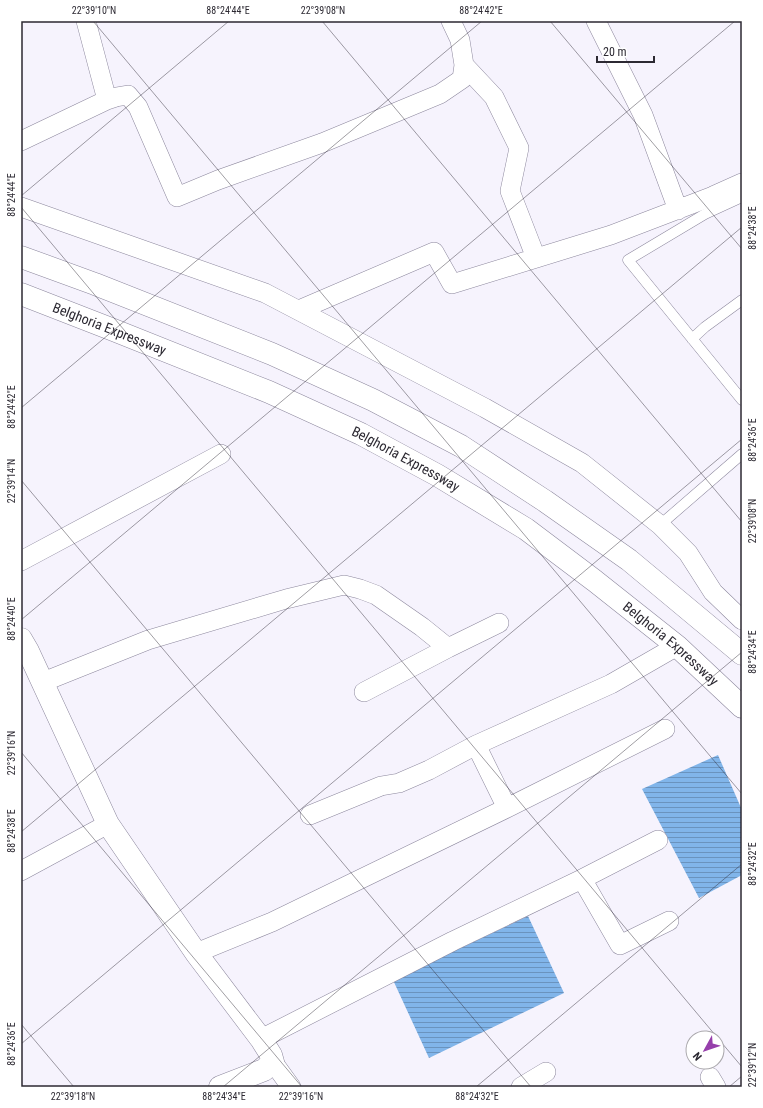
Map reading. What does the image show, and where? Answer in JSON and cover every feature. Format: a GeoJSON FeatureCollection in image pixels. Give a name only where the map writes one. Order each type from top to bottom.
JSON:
{"type":"FeatureCollection","features":[{"type":"Feature","properties":{"kind":"main road"},"geometry":{"type":"LineString","coordinates":[[21,257],[95,284],[272,354],[373,400],[460,446],[545,501],[629,560],[742,654]]}},
{"type":"Feature","properties":{"kind":"main road","name":"Belghoria Expressway"},"geometry":{"type":"LineString","coordinates":[[21,294],[269,392],[361,434],[437,475],[526,529],[595,581],[677,646],[742,707]]}},
{"type":"Feature","properties":{"kind":"main road"},"geometry":{"type":"LineString","coordinates":[[23,648],[42,682],[108,824],[196,953],[262,1039],[271,1055],[273,1062],[264,1070],[220,1087]]}},
{"type":"Feature","properties":{"kind":"street"},"geometry":{"type":"LineString","coordinates":[[86,21],[107,100]]}},
{"type":"Feature","properties":{"kind":"street"},"geometry":{"type":"LineString","coordinates":[[21,141],[107,100],[128,95],[138,107],[176,197],[218,180],[322,143],[440,94],[462,79],[464,65],[460,40],[451,21]]}},
{"type":"Feature","properties":{"kind":"street"},"geometry":{"type":"LineString","coordinates":[[596,21],[643,115],[678,210]]}},
{"type":"Feature","properties":{"kind":"street"},"geometry":{"type":"LineString","coordinates":[[464,65],[494,97],[519,148],[510,191],[536,258]]}},
{"type":"Feature","properties":{"kind":"street"},"geometry":{"type":"LineString","coordinates":[[299,310],[434,252],[452,284],[611,235],[742,184]]}},
{"type":"Feature","properties":{"kind":"street"},"geometry":{"type":"LineString","coordinates":[[21,207],[265,292],[485,408],[582,463],[660,525],[688,553],[713,592],[742,620]]}},
{"type":"Feature","properties":{"kind":"street"},"geometry":{"type":"LineString","coordinates":[[21,561],[221,454]]}},
{"type":"Feature","properties":{"kind":"street"},"geometry":{"type":"LineString","coordinates":[[42,682],[148,640],[286,599],[344,585],[376,595],[422,627],[448,648]]}},
{"type":"Feature","properties":{"kind":"street"},"geometry":{"type":"LineString","coordinates":[[364,692],[448,648],[500,623]]}},
{"type":"Feature","properties":{"kind":"street"},"geometry":{"type":"LineString","coordinates":[[310,816],[381,786],[399,783],[429,770],[476,745],[610,684],[677,646]]}},
{"type":"Feature","properties":{"kind":"street"},"geometry":{"type":"LineString","coordinates":[[196,953],[272,922],[507,808],[665,729]]}},
{"type":"Feature","properties":{"kind":"street"},"geometry":{"type":"LineString","coordinates":[[476,745],[507,808]]}},
{"type":"Feature","properties":{"kind":"street"},"geometry":{"type":"LineString","coordinates":[[21,872],[108,824]]}},
{"type":"Feature","properties":{"kind":"street"},"geometry":{"type":"LineString","coordinates":[[262,1039],[453,941],[582,879],[658,840]]}},
{"type":"Feature","properties":{"kind":"street"},"geometry":{"type":"LineString","coordinates":[[582,879],[620,945],[669,921]]}},
{"type":"Feature","properties":{"kind":"street"},"geometry":{"type":"LineString","coordinates":[[273,1062],[291,1087]]}},
{"type":"Feature","properties":{"kind":"street"},"geometry":{"type":"LineString","coordinates":[[521,1087],[546,1072]]}},
{"type":"Feature","properties":{"kind":"lane"},"geometry":{"type":"LineString","coordinates":[[742,197],[705,214],[628,260],[742,400]]}},
{"type":"Feature","properties":{"kind":"lane"},"geometry":{"type":"LineString","coordinates":[[692,339],[705,327],[742,300]]}},
{"type":"Feature","properties":{"kind":"lane"},"geometry":{"type":"LineString","coordinates":[[660,525],[742,454]]}},
{"type":"Feature","properties":{"kind":"water"},"geometry":{"type":"Polygon","coordinates":[[[718,755],[742,810],[742,875],[699,898],[642,789],[718,755]]]}},
{"type":"Feature","properties":{"kind":"water"},"geometry":{"type":"Polygon","coordinates":[[[528,916],[564,993],[429,1058],[393,980],[528,916]]]}}]}
